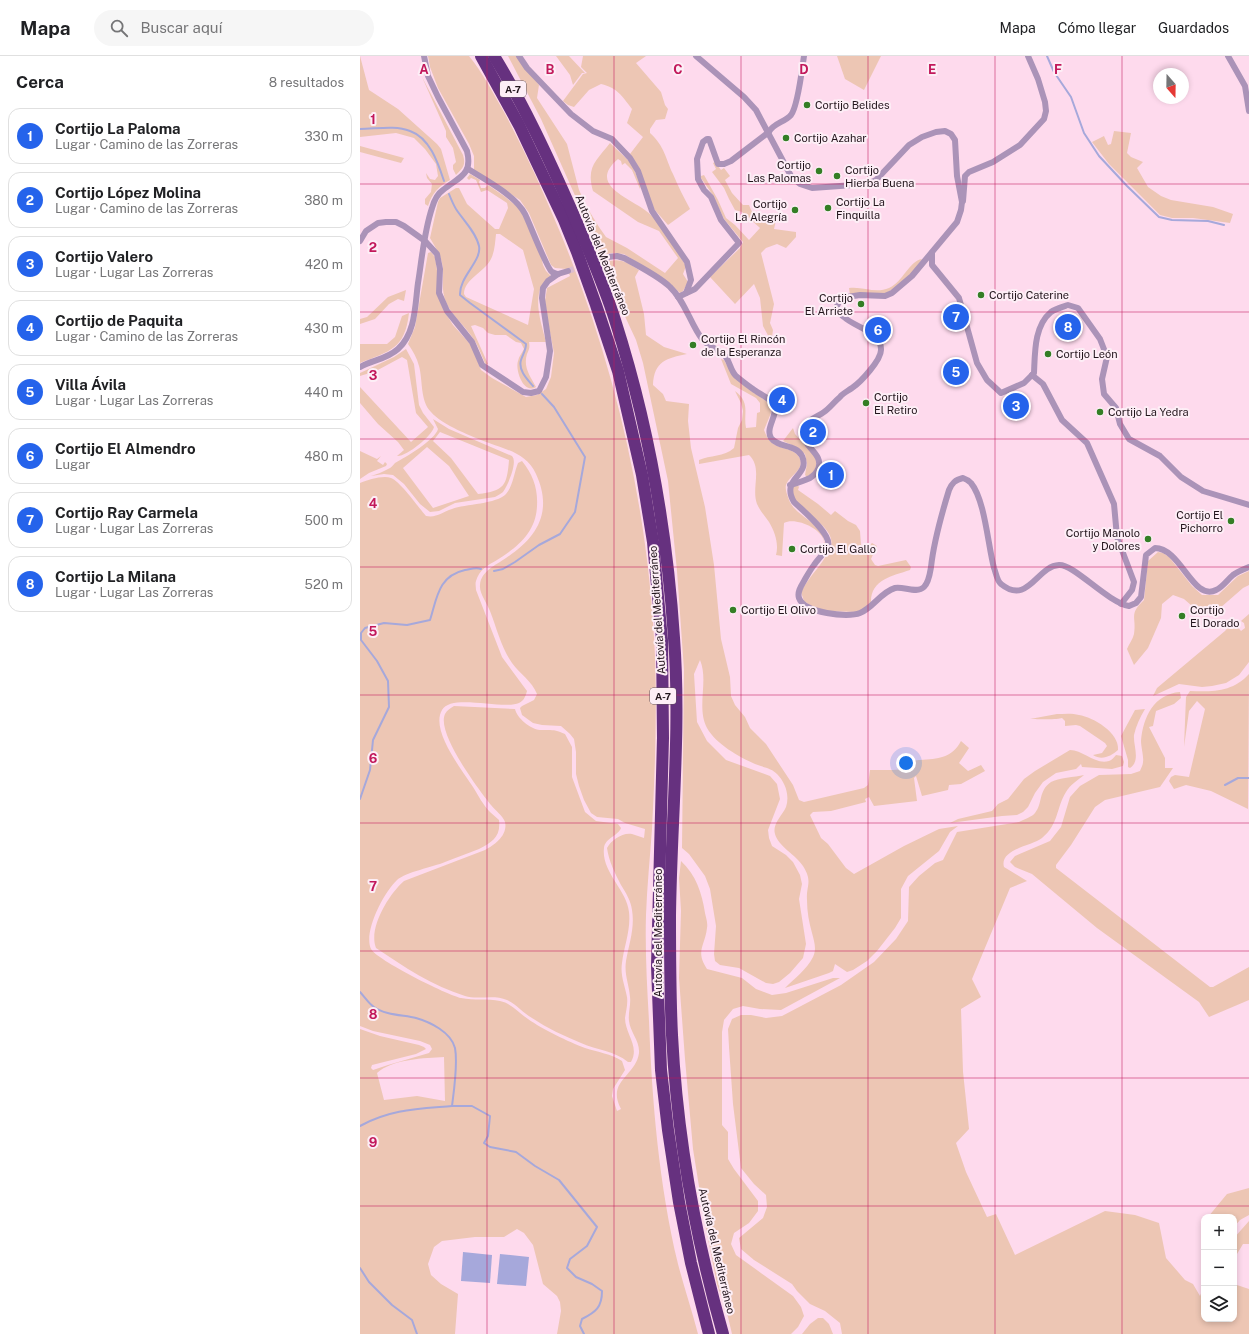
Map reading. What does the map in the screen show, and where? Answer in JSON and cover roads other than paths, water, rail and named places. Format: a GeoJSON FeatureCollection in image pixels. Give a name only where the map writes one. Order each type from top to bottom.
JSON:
{"type":"FeatureCollection","features":[{"type":"Feature","properties":{"kind":"highway"},"geometry":{"type":"LineString","coordinates":[[475,56],[496,83]]}},
{"type":"Feature","properties":{"kind":"highway","name":"Autovía del Mediterráneo"},"geometry":{"type":"LineString","coordinates":[[481,56],[519,124],[549,187],[564,220],[594,298],[618,371],[642,476],[653,542],[662,640],[663,738],[657,966],[661,1070],[679,1202],[691,1263],[709,1334]]}},
{"type":"Feature","properties":{"kind":"highway","name":"Autovía del Mediterráneo"},"geometry":{"type":"LineString","coordinates":[[494,56],[532,123],[554,168],[598,272],[615,318],[640,409],[662,514],[674,640],[677,712],[670,914],[672,1033],[677,1098],[698,1237],[723,1334]]}},
{"type":"Feature","properties":{"kind":"highway"},"geometry":{"type":"LineString","coordinates":[[499,56],[523,98],[532,123]]}},
{"type":"Feature","properties":{"kind":"street"},"geometry":{"type":"LineString","coordinates":[[360,367],[392,354],[403,344],[407,337],[413,319],[425,241],[435,199],[443,190],[458,180],[468,169],[469,160],[467,151],[428,76],[424,56]]}},
{"type":"Feature","properties":{"kind":"street"},"geometry":{"type":"LineString","coordinates":[[519,56],[527,68],[571,114],[593,131],[612,139],[630,158],[638,171],[652,211],[687,262],[691,280],[686,293]]}},
{"type":"Feature","properties":{"kind":"street"},"geometry":{"type":"LineString","coordinates":[[696,56],[744,97],[756,110],[792,176],[800,184],[812,188],[868,184],[876,180],[909,145],[922,137],[936,132],[945,131],[951,134],[955,140],[957,176],[962,202]]}},
{"type":"Feature","properties":{"kind":"street"},"geometry":{"type":"LineString","coordinates":[[678,297],[695,289],[739,243],[721,220],[711,197],[704,190],[698,179],[697,159],[703,142],[709,139],[718,164],[724,164],[731,161],[769,132],[770,129],[788,118],[795,109],[804,56]]}},
{"type":"Feature","properties":{"kind":"street"},"geometry":{"type":"LineString","coordinates":[[790,485],[812,478],[818,470],[820,464],[820,459],[807,446],[804,439],[804,428],[808,422],[826,411],[841,395],[853,388],[880,355],[880,344],[876,338],[844,317],[836,308],[840,300],[847,297],[860,295],[885,296],[892,293],[912,276],[957,222],[962,202],[964,200],[965,176],[969,172],[993,162],[1020,146],[1044,119],[1046,111],[1045,102],[1038,79],[1028,56]]}},
{"type":"Feature","properties":{"kind":"street"},"geometry":{"type":"LineString","coordinates":[[1228,56],[1245,86],[1249,111]]}},
{"type":"Feature","properties":{"kind":"street"},"geometry":{"type":"LineString","coordinates":[[468,169],[499,189],[520,206],[537,239],[546,264],[552,272],[558,274]]}},
{"type":"Feature","properties":{"kind":"street"},"geometry":{"type":"LineString","coordinates":[[360,241],[366,231],[378,223],[386,222],[396,222],[425,241],[437,254],[440,269],[439,293],[447,312],[472,342],[482,365],[524,392],[531,393],[539,391],[546,377],[550,343],[545,322],[542,298],[544,288],[548,281],[558,274],[568,271]]}},
{"type":"Feature","properties":{"kind":"street"},"geometry":{"type":"LineString","coordinates":[[932,253],[932,265],[959,298],[977,363],[987,380],[1001,393],[1024,383],[1034,374],[1037,337],[1041,324],[1051,312],[1068,304],[1078,308],[1100,339],[1105,351],[1107,357],[1102,379],[1104,394],[1116,408],[1120,424],[1129,439],[1160,456],[1181,477],[1203,491],[1249,505]]}},
{"type":"Feature","properties":{"kind":"street"},"geometry":{"type":"LineString","coordinates":[[608,257],[617,256],[624,258],[669,285],[678,297],[702,340],[725,356],[735,374],[752,389],[770,400],[774,407],[774,413],[769,431],[770,436],[778,443],[797,450],[801,454],[804,461],[801,472],[790,485],[789,491],[794,502],[824,532],[829,544],[800,586],[799,598],[802,603],[811,609],[831,614],[860,613],[893,589],[899,587],[920,590],[925,587],[930,576],[933,545],[951,484],[957,479],[963,478],[970,482],[978,494],[991,557],[999,583],[1007,588],[1015,590],[1025,589],[1035,582],[1051,566],[1060,565],[1067,567],[1121,604],[1129,606],[1136,603],[1141,597],[1146,555],[1155,548],[1166,550],[1178,561],[1188,576],[1205,591],[1216,590],[1234,574],[1249,567]]}},
{"type":"Feature","properties":{"kind":"street"},"geometry":{"type":"LineString","coordinates":[[1032,375],[1042,384],[1062,420],[1087,443],[1114,504],[1117,537],[1134,582],[1132,590],[1121,604]]}},
{"type":"Feature","properties":{"kind":"water"},"geometry":{"type":"Polygon","coordinates":[[[463,1252],[492,1255],[490,1283],[461,1281],[463,1252]]]}},
{"type":"Feature","properties":{"kind":"water"},"geometry":{"type":"Polygon","coordinates":[[[500,1254],[529,1257],[526,1286],[497,1284],[500,1254]]]}},
{"type":"Feature","properties":{"kind":"waterway"},"geometry":{"type":"LineString","coordinates":[[1047,56],[1054,72],[1071,97],[1084,133],[1099,156],[1159,217],[1172,220],[1208,221],[1224,225]]}},
{"type":"Feature","properties":{"kind":"waterway"},"geometry":{"type":"LineString","coordinates":[[360,129],[398,128],[417,134],[428,145],[444,181]]}},
{"type":"Feature","properties":{"kind":"waterway"},"geometry":{"type":"LineString","coordinates":[[449,194],[456,209],[475,236],[479,246],[479,252],[463,282],[460,295],[526,344],[520,364],[522,371],[533,386]]}},
{"type":"Feature","properties":{"kind":"waterway"},"geometry":{"type":"LineString","coordinates":[[494,571],[503,569],[539,545],[560,534],[575,512],[585,457],[554,407],[542,394]]}},
{"type":"Feature","properties":{"kind":"waterway"},"geometry":{"type":"LineString","coordinates":[[360,799],[370,770],[373,740],[389,707],[388,681],[377,661],[361,640],[361,633],[365,628],[384,623],[407,625],[430,620],[440,589],[449,577],[465,570],[475,568],[481,569]]}},
{"type":"Feature","properties":{"kind":"waterway"},"geometry":{"type":"LineString","coordinates":[[1225,785],[1238,778],[1249,778]]}},
{"type":"Feature","properties":{"kind":"waterway"},"geometry":{"type":"LineString","coordinates":[[360,992],[370,1004],[378,1010],[422,1020],[439,1028],[445,1033],[453,1042],[456,1054],[452,1106],[472,1106],[490,1116],[488,1136],[484,1143],[490,1147],[516,1152],[535,1166],[559,1180],[597,1227],[587,1246],[570,1259],[567,1268],[576,1277],[592,1284],[602,1291],[601,1301],[597,1308],[591,1314],[582,1319],[580,1326],[584,1334]]}},
{"type":"Feature","properties":{"kind":"waterway"},"geometry":{"type":"LineString","coordinates":[[360,1126],[371,1120],[394,1113],[416,1109],[452,1106]]}},
{"type":"Feature","properties":{"kind":"waterway"},"geometry":{"type":"LineString","coordinates":[[360,1268],[369,1282],[392,1305],[412,1320],[417,1334]]}},
{"type":"Feature","properties":{"kind":"tunnel"},"geometry":{"type":"LineString","coordinates":[[592,263],[608,257]]}},
{"type":"Feature","properties":{"kind":"tunnel"},"geometry":{"type":"LineString","coordinates":[[568,271],[584,266]]}},
{"type":"Feature","properties":{"kind":"place","name":"Cortijo Belides"},"geometry":{"type":"Point","coordinates":[807,105]}},
{"type":"Feature","properties":{"kind":"place","name":"Cortijo Azahar"},"geometry":{"type":"Point","coordinates":[786,138]}},
{"type":"Feature","properties":{"kind":"place","name":"Cortijo Las Palomas"},"geometry":{"type":"Point","coordinates":[819,171]}},
{"type":"Feature","properties":{"kind":"place","name":"Cortijo Hierba Buena"},"geometry":{"type":"Point","coordinates":[837,176]}},
{"type":"Feature","properties":{"kind":"place","name":"Cortijo La Finquilla"},"geometry":{"type":"Point","coordinates":[828,208]}},
{"type":"Feature","properties":{"kind":"place","name":"Cortijo La Alegría"},"geometry":{"type":"Point","coordinates":[795,210]}},
{"type":"Feature","properties":{"kind":"place","name":"Cortijo Caterine"},"geometry":{"type":"Point","coordinates":[981,295]}},
{"type":"Feature","properties":{"kind":"place","name":"Cortijo El Arriete"},"geometry":{"type":"Point","coordinates":[861,304]}},
{"type":"Feature","properties":{"kind":"place","name":"Cortijo Ray Carmela"},"geometry":{"type":"Point","coordinates":[956,317]}},
{"type":"Feature","properties":{"kind":"place","name":"Cortijo La Milana"},"geometry":{"type":"Point","coordinates":[1068,327]}},
{"type":"Feature","properties":{"kind":"place","name":"Cortijo El Almendro"},"geometry":{"type":"Point","coordinates":[878,330]}},
{"type":"Feature","properties":{"kind":"place","name":"Cortijo El Rincón de la Esperanza"},"geometry":{"type":"Point","coordinates":[693,345]}},
{"type":"Feature","properties":{"kind":"place","name":"Cortijo León"},"geometry":{"type":"Point","coordinates":[1048,354]}},
{"type":"Feature","properties":{"kind":"place","name":"Villa Ávila"},"geometry":{"type":"Point","coordinates":[956,372]}},
{"type":"Feature","properties":{"kind":"place","name":"Cortijo de Paquita"},"geometry":{"type":"Point","coordinates":[782,400]}},
{"type":"Feature","properties":{"kind":"place","name":"Cortijo El Retiro"},"geometry":{"type":"Point","coordinates":[866,403]}},
{"type":"Feature","properties":{"kind":"place","name":"Cortijo Valero"},"geometry":{"type":"Point","coordinates":[1016,406]}},
{"type":"Feature","properties":{"kind":"place","name":"Cortijo La Yedra"},"geometry":{"type":"Point","coordinates":[1100,412]}},
{"type":"Feature","properties":{"kind":"place","name":"Cortijo López Molina"},"geometry":{"type":"Point","coordinates":[813,432]}},
{"type":"Feature","properties":{"kind":"place","name":"Cortijo La Paloma"},"geometry":{"type":"Point","coordinates":[831,475]}},
{"type":"Feature","properties":{"kind":"place","name":"Cortijo El Pichorro"},"geometry":{"type":"Point","coordinates":[1231,521]}},
{"type":"Feature","properties":{"kind":"place","name":"Cortijo Manolo y Dolores"},"geometry":{"type":"Point","coordinates":[1148,539]}},
{"type":"Feature","properties":{"kind":"place","name":"Cortijo El Gallo"},"geometry":{"type":"Point","coordinates":[792,549]}},
{"type":"Feature","properties":{"kind":"place","name":"Cortijo El Olivo"},"geometry":{"type":"Point","coordinates":[733,610]}},
{"type":"Feature","properties":{"kind":"place","name":"Cortijo El Dorado"},"geometry":{"type":"Point","coordinates":[1182,616]}}]}
